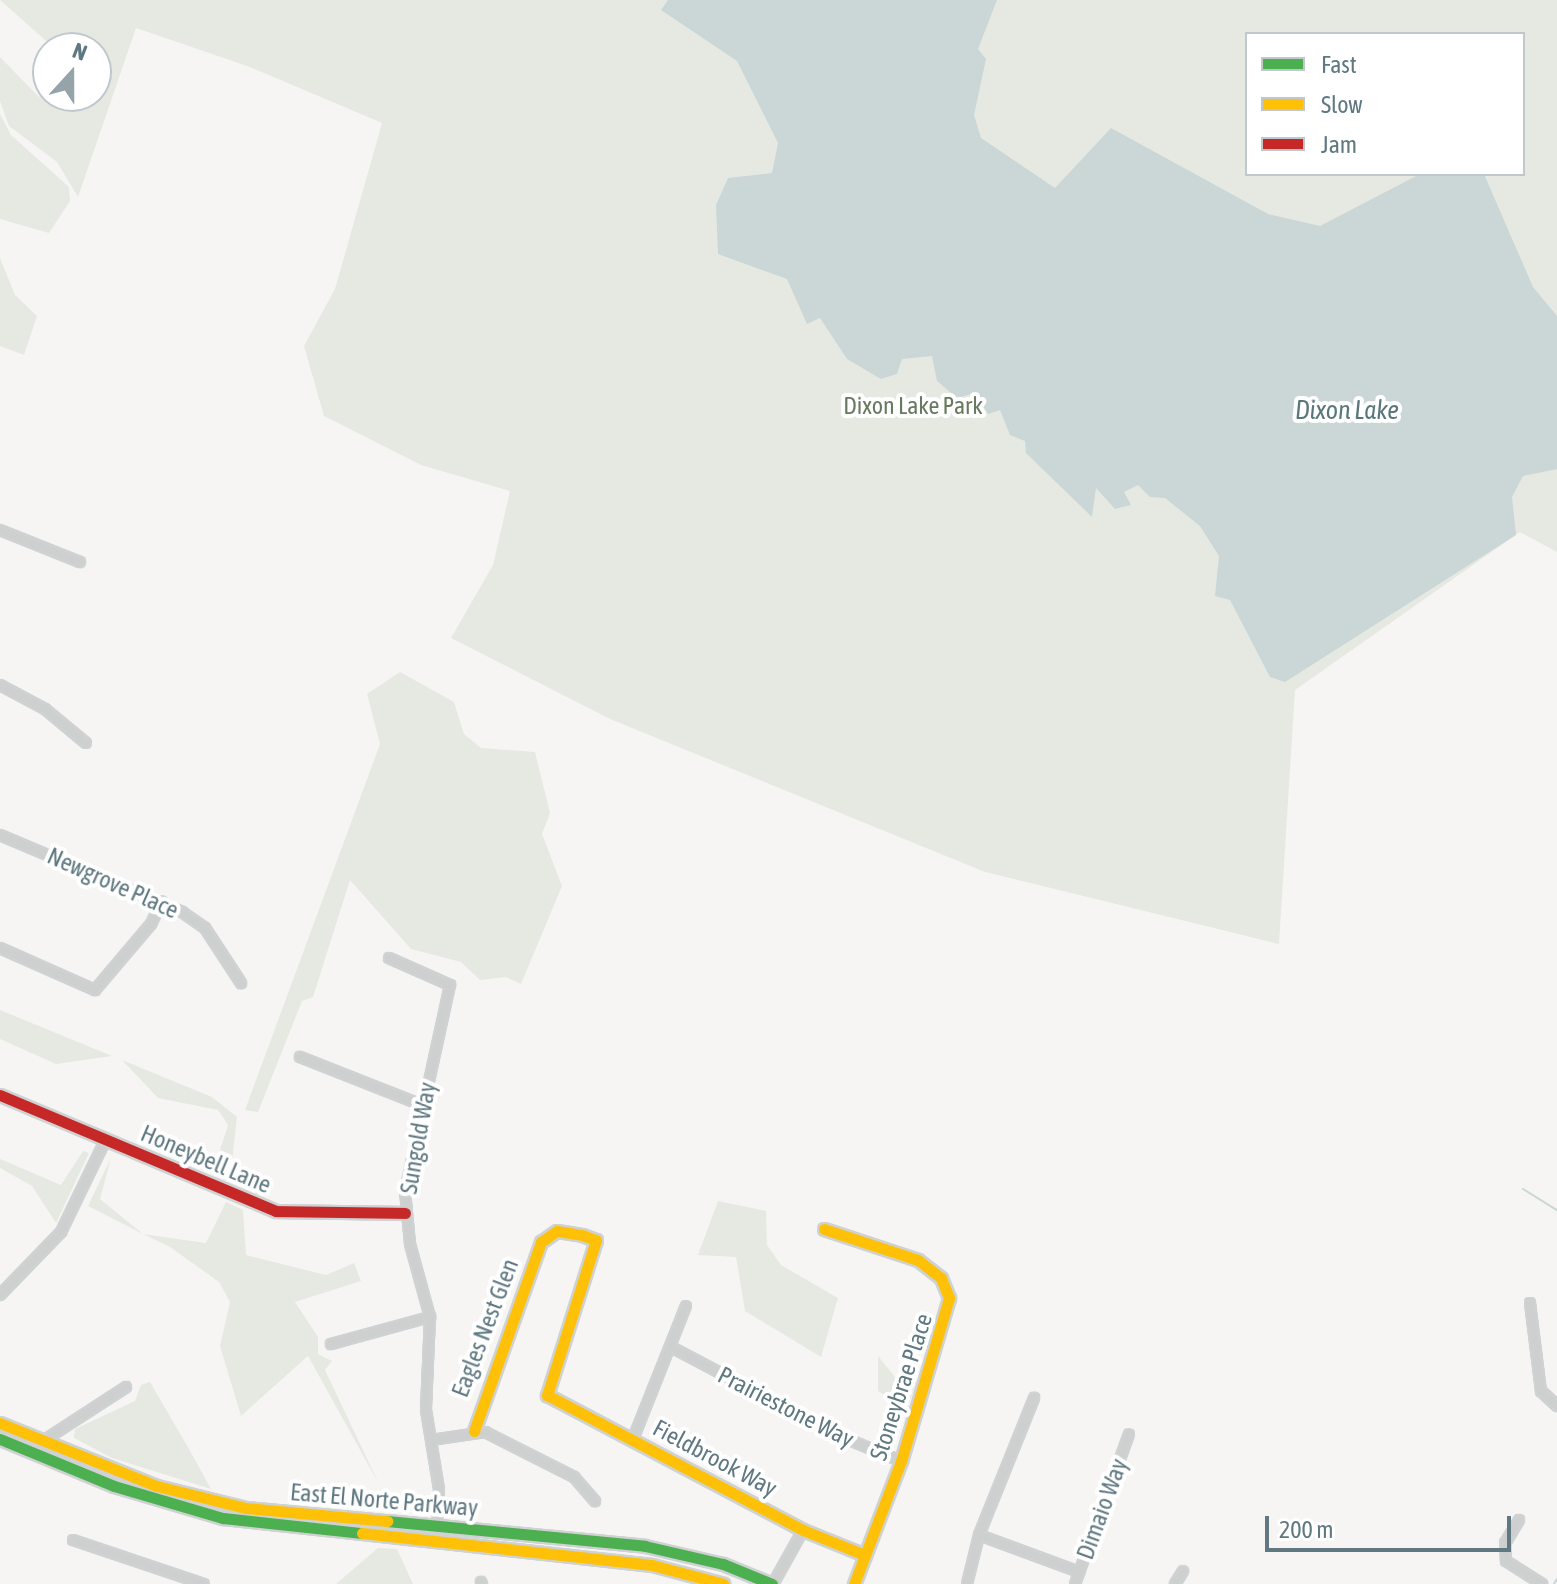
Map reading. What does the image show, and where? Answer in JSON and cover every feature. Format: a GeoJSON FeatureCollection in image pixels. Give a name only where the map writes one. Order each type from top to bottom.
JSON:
{"type":"FeatureCollection","features":[{"type":"Feature","properties":{"kind":"street"},"geometry":{"type":"LineString","coordinates":[[0,530],[80,562]]}},
{"type":"Feature","properties":{"kind":"street"},"geometry":{"type":"LineString","coordinates":[[0,685],[45,709],[86,743]]}},
{"type":"Feature","properties":{"kind":"street","name":"Newgrove Place"},"geometry":{"type":"LineString","coordinates":[[0,835],[162,901],[205,928],[241,983]]}},
{"type":"Feature","properties":{"kind":"street"},"geometry":{"type":"LineString","coordinates":[[0,948],[95,990],[151,924],[162,901]]}},
{"type":"Feature","properties":{"kind":"street","name":"Sungold Way"},"geometry":{"type":"LineString","coordinates":[[389,958],[443,977],[450,985],[422,1105],[405,1213],[430,1317],[425,1392],[437,1528]]}},
{"type":"Feature","properties":{"kind":"street"},"geometry":{"type":"LineString","coordinates":[[300,1057],[422,1105]]}},
{"type":"Feature","properties":{"kind":"street","name":"Honeybell Lane"},"geometry":{"type":"LineString","coordinates":[[0,1095],[276,1211],[405,1213]]}},
{"type":"Feature","properties":{"kind":"street"},"geometry":{"type":"LineString","coordinates":[[0,1295],[61,1232],[105,1141]]}},
{"type":"Feature","properties":{"kind":"street","name":"Stoneybrae Place"},"geometry":{"type":"LineString","coordinates":[[824,1229],[918,1260],[941,1278],[949,1298],[901,1461],[854,1584]]}},
{"type":"Feature","properties":{"kind":"street","name":"Eagles Nest Glen"},"geometry":{"type":"LineString","coordinates":[[474,1431],[541,1242],[557,1231],[596,1240],[578,1307],[548,1378],[547,1395]]}},
{"type":"Feature","properties":{"kind":"street"},"geometry":{"type":"LineString","coordinates":[[1530,1303],[1541,1391],[1557,1406]]}},
{"type":"Feature","properties":{"kind":"street"},"geometry":{"type":"LineString","coordinates":[[633,1439],[673,1348],[686,1306]]}},
{"type":"Feature","properties":{"kind":"street"},"geometry":{"type":"LineString","coordinates":[[331,1344],[430,1317]]}},
{"type":"Feature","properties":{"kind":"street","name":"Prairiestone Way"},"geometry":{"type":"LineString","coordinates":[[673,1348],[837,1435],[901,1461]]}},
{"type":"Feature","properties":{"kind":"street"},"geometry":{"type":"LineString","coordinates":[[42,1442],[126,1387]]}},
{"type":"Feature","properties":{"kind":"street","name":"Fieldbrook Way"},"geometry":{"type":"LineString","coordinates":[[547,1395],[803,1530],[865,1555]]}},
{"type":"Feature","properties":{"kind":"street"},"geometry":{"type":"LineString","coordinates":[[967,1584],[979,1535],[1034,1398]]}},
{"type":"Feature","properties":{"kind":"street","name":"East El Norte Parkway"},"geometry":{"type":"LineString","coordinates":[[0,1423],[157,1486],[246,1508],[645,1546],[723,1564],[772,1584]]}},
{"type":"Feature","properties":{"kind":"street"},"geometry":{"type":"LineString","coordinates":[[431,1440],[474,1431],[574,1477],[595,1501]]}},
{"type":"Feature","properties":{"kind":"street","name":"Dimaio Way"},"geometry":{"type":"LineString","coordinates":[[1075,1584],[1129,1434]]}},
{"type":"Feature","properties":{"kind":"street","name":"East El Norte Parkway"},"geometry":{"type":"LineString","coordinates":[[0,1439],[114,1486],[223,1518],[637,1563],[724,1584]]}},
{"type":"Feature","properties":{"kind":"street"},"geometry":{"type":"LineString","coordinates":[[1519,1520],[1505,1543],[1506,1561],[1542,1584]]}},
{"type":"Feature","properties":{"kind":"street"},"geometry":{"type":"LineString","coordinates":[[772,1584],[803,1530]]}},
{"type":"Feature","properties":{"kind":"street"},"geometry":{"type":"LineString","coordinates":[[979,1535],[1079,1572]]}},
{"type":"Feature","properties":{"kind":"street"},"geometry":{"type":"LineString","coordinates":[[73,1540],[204,1584]]}},
{"type":"Feature","properties":{"kind":"street"},"geometry":{"type":"LineString","coordinates":[[1175,1584],[1183,1571]]}},
{"type":"Feature","properties":{"kind":"green space","name":"Dixon Lake Park"},"geometry":{"type":"Polygon","coordinates":[[[0,0],[1557,0],[1557,552],[1520,532],[1295,690],[1279,944],[985,872],[610,719],[451,638],[493,565],[510,491],[421,465],[324,416],[304,346],[335,289],[382,123],[250,67],[136,28],[112,98],[112,32],[36,32],[0,0]]]}},
{"type":"Feature","properties":{"kind":"green space","name":"Dixon Lake Park"},"geometry":{"type":"Polygon","coordinates":[[[0,57],[32,90],[32,112],[107,112],[78,197],[57,162],[9,126],[0,101],[0,57]]]}},
{"type":"Feature","properties":{"kind":"green space"},"geometry":{"type":"Polygon","coordinates":[[[0,114],[11,135],[69,187],[70,201],[49,233],[0,219],[0,114]]]}},
{"type":"Feature","properties":{"kind":"green space"},"geometry":{"type":"Polygon","coordinates":[[[0,258],[15,295],[37,316],[24,355],[0,346],[0,258]]]}},
{"type":"Feature","properties":{"kind":"green space"},"geometry":{"type":"Polygon","coordinates":[[[400,672],[454,702],[464,734],[481,748],[535,752],[550,813],[542,834],[562,886],[521,984],[506,977],[480,980],[461,962],[411,949],[350,880],[313,997],[302,1001],[258,1112],[245,1110],[380,744],[367,694],[400,672]]]}},
{"type":"Feature","properties":{"kind":"green space"},"geometry":{"type":"Polygon","coordinates":[[[0,1010],[112,1056],[56,1064],[0,1039],[0,1010]]]}},
{"type":"Feature","properties":{"kind":"green space"},"geometry":{"type":"Polygon","coordinates":[[[122,1060],[212,1097],[237,1117],[232,1162],[266,1198],[212,1175],[228,1125],[218,1110],[158,1098],[122,1060]]]}},
{"type":"Feature","properties":{"kind":"green space"},"geometry":{"type":"Polygon","coordinates":[[[83,1151],[89,1153],[56,1223],[32,1186],[0,1168],[0,1159],[61,1185],[83,1151]]]}},
{"type":"Feature","properties":{"kind":"green space"},"geometry":{"type":"Polygon","coordinates":[[[111,1158],[100,1199],[143,1234],[88,1206],[111,1158]]]}},
{"type":"Feature","properties":{"kind":"green space"},"geometry":{"type":"Polygon","coordinates":[[[718,1201],[766,1211],[767,1245],[781,1265],[838,1298],[821,1357],[745,1311],[736,1257],[698,1255],[718,1201]]]}},
{"type":"Feature","properties":{"kind":"green space"},"geometry":{"type":"Polygon","coordinates":[[[226,1202],[243,1210],[246,1255],[326,1275],[354,1263],[361,1281],[295,1302],[318,1337],[318,1354],[332,1361],[325,1370],[379,1484],[308,1356],[241,1416],[220,1346],[230,1302],[219,1282],[170,1247],[143,1234],[206,1243],[226,1202]]]}},
{"type":"Feature","properties":{"kind":"green space"},"geometry":{"type":"Polygon","coordinates":[[[878,1356],[899,1382],[917,1381],[907,1409],[878,1391],[878,1356]]]}},
{"type":"Feature","properties":{"kind":"green space"},"geometry":{"type":"Polygon","coordinates":[[[150,1382],[211,1489],[112,1458],[74,1438],[75,1429],[135,1401],[141,1385],[150,1382]]]}},
{"type":"Feature","properties":{"kind":"green space"},"geometry":{"type":"Polygon","coordinates":[[[378,1548],[397,1549],[413,1584],[336,1584],[378,1548]]]}},
{"type":"Feature","properties":{"kind":"water","name":"Dixon Lake"},"geometry":{"type":"Polygon","coordinates":[[[668,0],[997,0],[978,49],[986,59],[974,115],[981,138],[1055,188],[1111,128],[1268,214],[1320,226],[1416,176],[1485,176],[1533,287],[1557,316],[1557,469],[1523,476],[1512,497],[1516,535],[1285,682],[1270,677],[1230,600],[1215,596],[1219,556],[1200,526],[1165,498],[1150,497],[1138,485],[1124,492],[1131,505],[1115,509],[1096,488],[1092,517],[1026,453],[1025,441],[1010,435],[1000,410],[988,414],[975,393],[957,398],[937,381],[932,356],[902,359],[897,374],[881,379],[847,359],[820,318],[807,324],[787,279],[718,254],[716,205],[728,178],[772,173],[778,143],[737,61],[661,10],[668,0]]]}},
{"type":"Feature","properties":{"kind":"waterway"},"geometry":{"type":"LineString","coordinates":[[1523,1189],[1557,1210]]}},
{"type":"Feature","properties":{"kind":"waterway"},"geometry":{"type":"LineString","coordinates":[[1554,1584],[1557,1579]]}},
{"type":"Feature","properties":{"kind":"traffic: fast"},"geometry":{"type":"LineString","coordinates":[[0,1439],[114,1486],[223,1518],[362,1533]]}},
{"type":"Feature","properties":{"kind":"traffic: fast"},"geometry":{"type":"LineString","coordinates":[[387,1521],[645,1546],[723,1564],[772,1584]]}},
{"type":"Feature","properties":{"kind":"traffic: slow"},"geometry":{"type":"LineString","coordinates":[[824,1229],[918,1260],[941,1278],[949,1298],[901,1461],[854,1584]]}},
{"type":"Feature","properties":{"kind":"traffic: slow"},"geometry":{"type":"LineString","coordinates":[[474,1431],[541,1242],[557,1231],[582,1235],[596,1240],[547,1395],[803,1530],[865,1555]]}},
{"type":"Feature","properties":{"kind":"traffic: slow"},"geometry":{"type":"LineString","coordinates":[[0,1423],[157,1486],[246,1508],[387,1521]]}},
{"type":"Feature","properties":{"kind":"traffic: slow"},"geometry":{"type":"LineString","coordinates":[[362,1533],[652,1565],[724,1584]]}},
{"type":"Feature","properties":{"kind":"traffic: jam"},"geometry":{"type":"LineString","coordinates":[[0,1095],[276,1211],[405,1213]]}}]}
